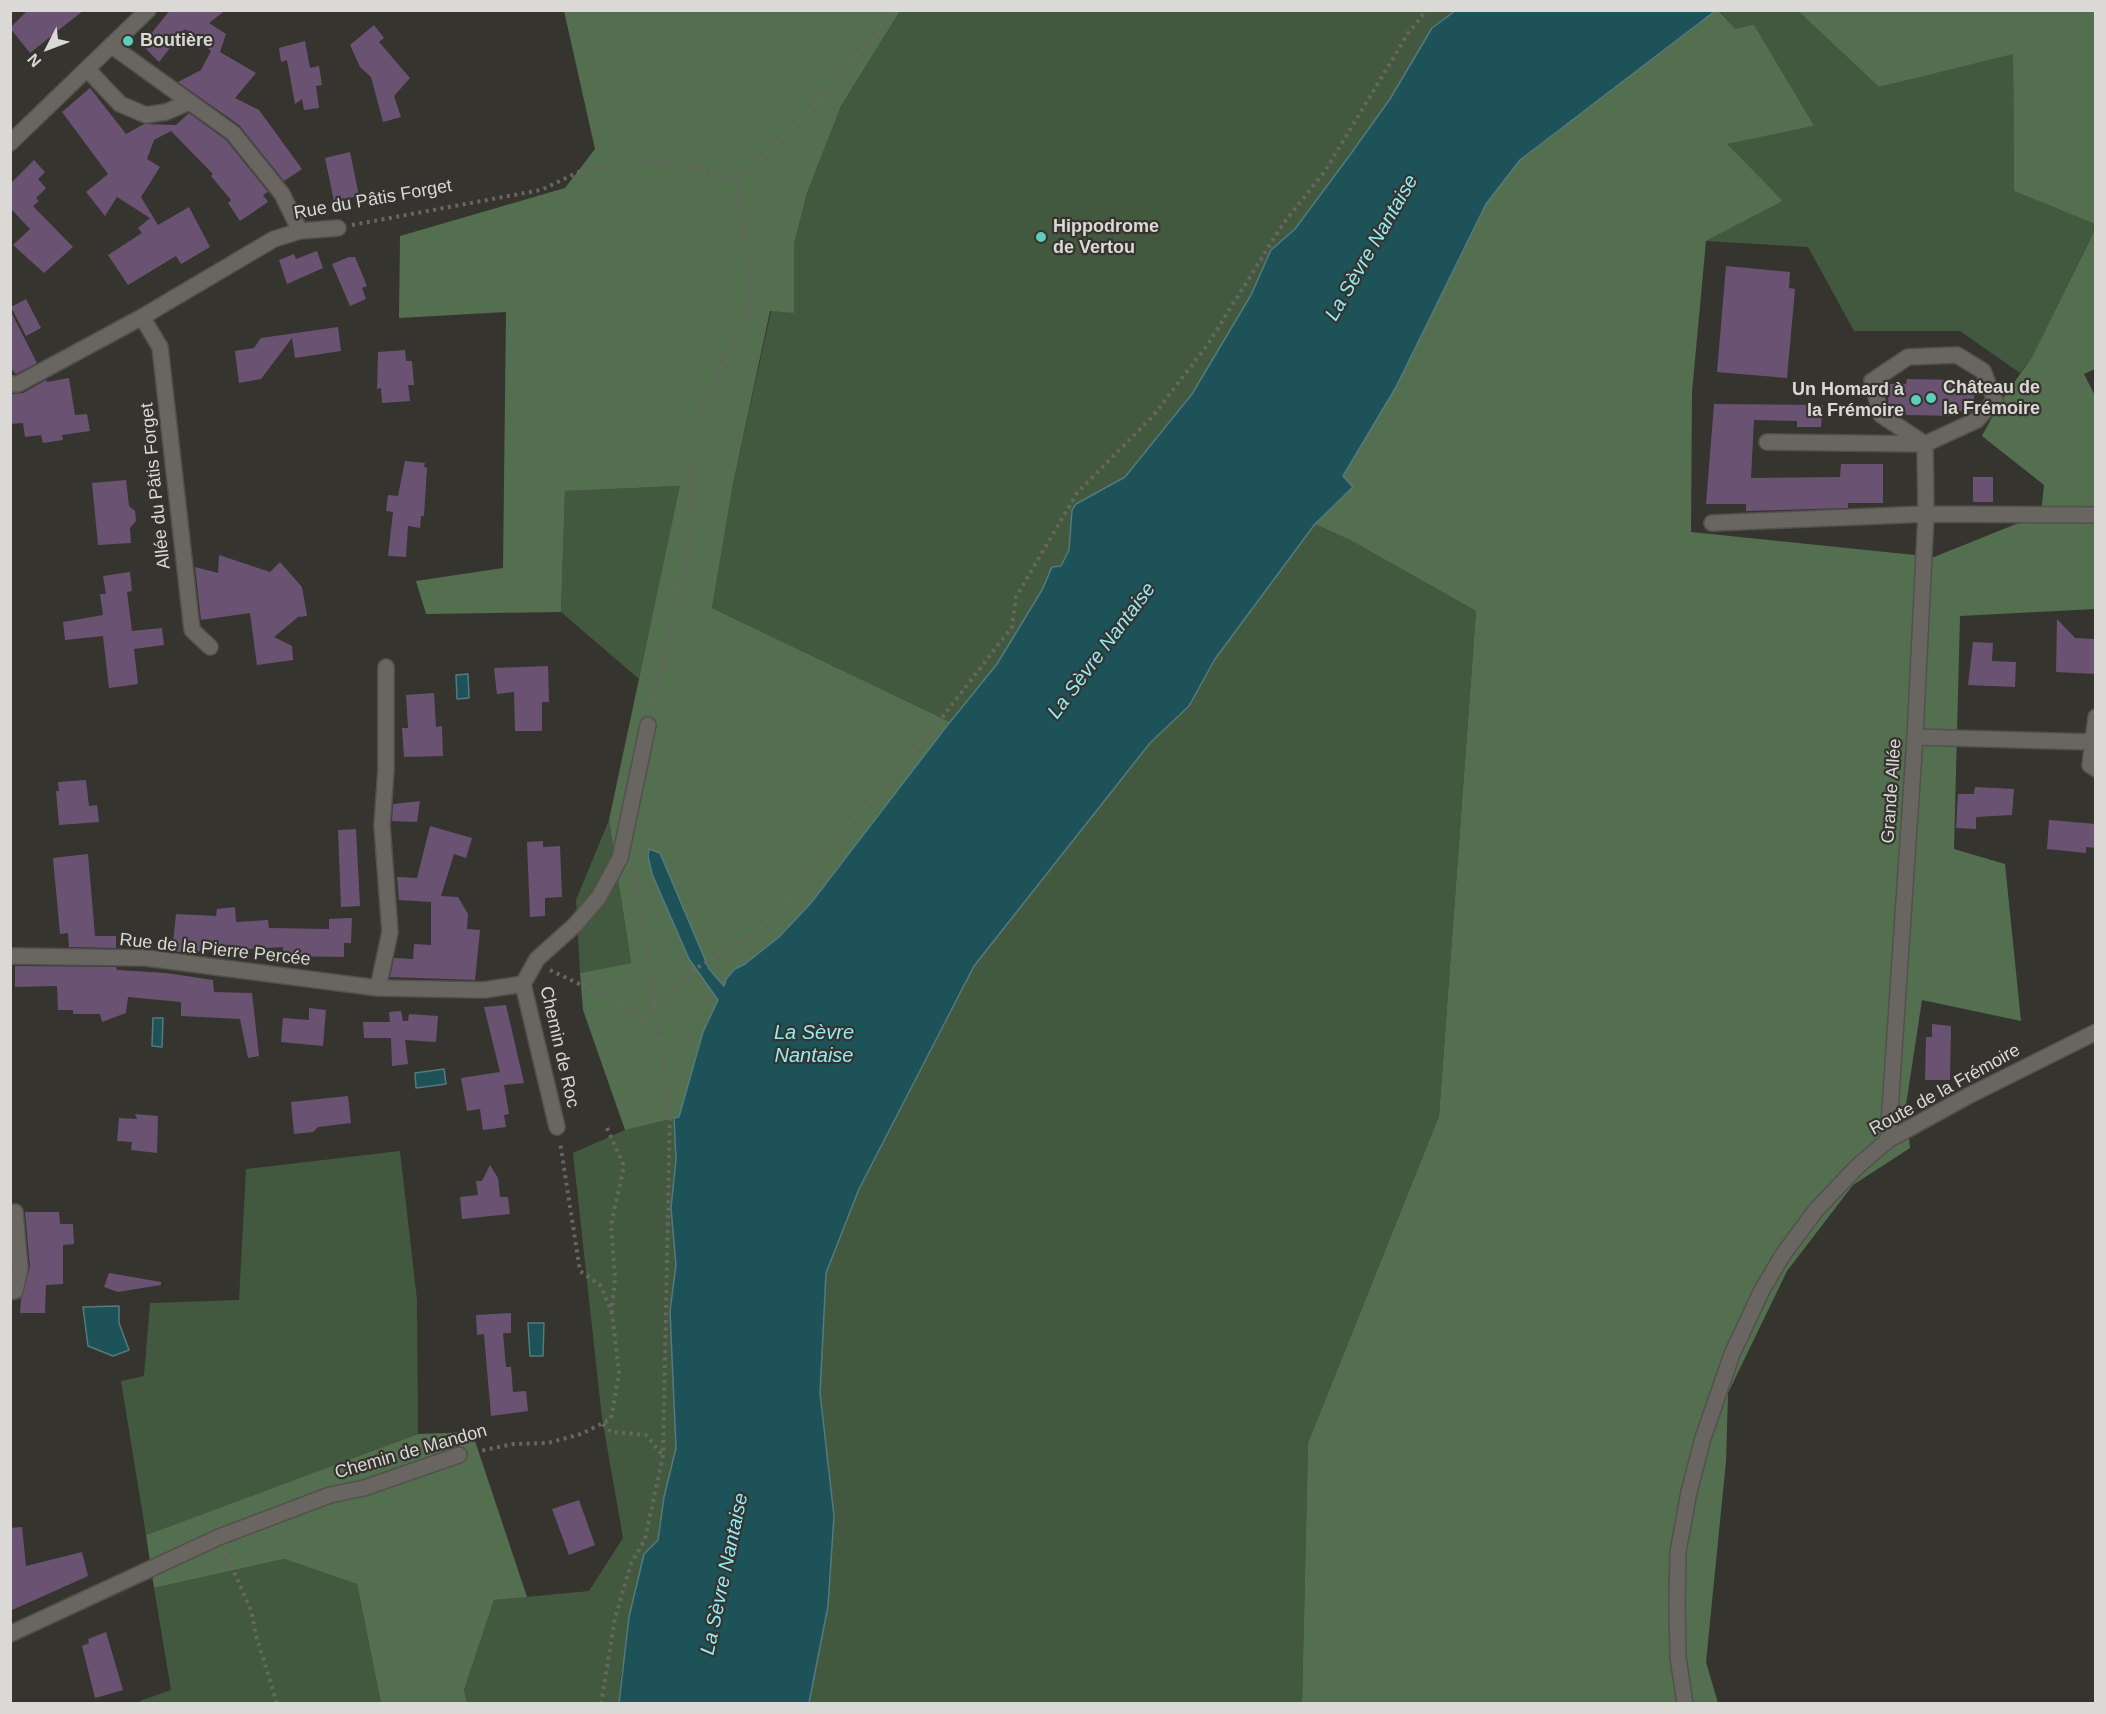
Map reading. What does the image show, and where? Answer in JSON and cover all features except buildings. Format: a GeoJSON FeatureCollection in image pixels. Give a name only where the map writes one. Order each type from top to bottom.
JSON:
{"type":"FeatureCollection","features":[{"type":"Feature","properties":{"kind":"street"},"geometry":{"type":"LineString","coordinates":[[10,143],[148,10]]}},
{"type":"Feature","properties":{"kind":"street"},"geometry":{"type":"LineString","coordinates":[[112,46],[134,60],[187,103],[233,133],[282,194],[300,231]]}},
{"type":"Feature","properties":{"kind":"street"},"geometry":{"type":"LineString","coordinates":[[87,69],[120,104],[146,115],[166,112],[187,103]]}},
{"type":"Feature","properties":{"kind":"street","name":"Rue du Pâtis Forget"},"geometry":{"type":"LineString","coordinates":[[10,384],[18,384],[142,317],[274,239],[300,231],[338,228]]}},
{"type":"Feature","properties":{"kind":"street","name":"Allée du Pâtis Forget"},"geometry":{"type":"LineString","coordinates":[[142,317],[160,346],[192,630],[210,647]]}},
{"type":"Feature","properties":{"kind":"street"},"geometry":{"type":"LineString","coordinates":[[1767,442],[1925,444],[1977,420],[1995,400],[1983,371],[1958,355],[1908,357],[1872,381],[1881,415],[1925,444]]}},
{"type":"Feature","properties":{"kind":"street","name":"Grande Allée"},"geometry":{"type":"LineString","coordinates":[[1888,1140],[1915,737],[1926,514],[1925,444]]}},
{"type":"Feature","properties":{"kind":"street"},"geometry":{"type":"LineString","coordinates":[[1712,523],[1926,514],[2096,514]]}},
{"type":"Feature","properties":{"kind":"street"},"geometry":{"type":"LineString","coordinates":[[378,988],[390,932],[382,826],[386,769],[386,667]]}},
{"type":"Feature","properties":{"kind":"street"},"geometry":{"type":"LineString","coordinates":[[2096,717],[2091,742],[2090,765],[2096,769]]}},
{"type":"Feature","properties":{"kind":"street","name":"Chemin de Roc"},"geometry":{"type":"LineString","coordinates":[[557,1127],[523,984],[537,959],[575,926],[599,897],[620,858],[648,725]]}},
{"type":"Feature","properties":{"kind":"street"},"geometry":{"type":"LineString","coordinates":[[1915,737],[2091,742]]}},
{"type":"Feature","properties":{"kind":"street","name":"Rue de la Pierre Percée"},"geometry":{"type":"LineString","coordinates":[[10,957],[146,958],[378,988],[484,990],[523,984]]}},
{"type":"Feature","properties":{"kind":"street","name":"Route de la Frémoire"},"geometry":{"type":"LineString","coordinates":[[1685,1704],[1678,1657],[1678,1552],[1689,1492],[1703,1438],[1732,1354],[1784,1253],[1816,1210],[1857,1167],[1888,1140],[1968,1096],[2096,1032]]}},
{"type":"Feature","properties":{"kind":"street"},"geometry":{"type":"LineString","coordinates":[[10,1292],[15,1291],[20,1268],[15,1212]]}},
{"type":"Feature","properties":{"kind":"street","name":"Chemin de Mandon"},"geometry":{"type":"LineString","coordinates":[[10,1634],[219,1537],[330,1495],[364,1488],[459,1455]]}},
{"type":"Feature","properties":{"kind":"path"},"geometry":{"type":"LineString","coordinates":[[648,725],[693,531],[693,440],[700,410],[749,310],[751,287],[737,180],[812,109],[872,40],[892,10]]}},
{"type":"Feature","properties":{"kind":"path"},"geometry":{"type":"LineString","coordinates":[[654,1008],[708,959],[757,932],[938,724],[1012,627],[1016,597],[1077,493],[1153,416],[1208,344],[1283,224],[1325,171],[1409,32],[1427,10]]}},
{"type":"Feature","properties":{"kind":"path","name":"Rue du Pâtis Forget"},"geometry":{"type":"LineString","coordinates":[[338,228],[541,190],[583,170],[665,161],[737,180]]}},
{"type":"Feature","properties":{"kind":"path"},"geometry":{"type":"LineString","coordinates":[[601,1704],[615,1618],[631,1564],[645,1539],[663,1456],[670,1113],[635,861]]}},
{"type":"Feature","properties":{"kind":"path"},"geometry":{"type":"LineString","coordinates":[[546,968],[618,1002],[639,1017],[661,1042]]}},
{"type":"Feature","properties":{"kind":"path"},"geometry":{"type":"LineString","coordinates":[[557,1127],[580,1271],[601,1286],[612,1313]]}},
{"type":"Feature","properties":{"kind":"path"},"geometry":{"type":"LineString","coordinates":[[607,1128],[624,1166],[611,1225],[615,1277],[612,1313],[619,1373],[611,1419],[602,1424],[611,1432],[646,1435],[663,1456]]}},
{"type":"Feature","properties":{"kind":"path","name":"Chemin de Mandon"},"geometry":{"type":"LineString","coordinates":[[459,1455],[513,1444],[548,1443],[581,1434],[602,1424]]}},
{"type":"Feature","properties":{"kind":"path"},"geometry":{"type":"LineString","coordinates":[[219,1537],[251,1610],[255,1635],[277,1704]]}},
{"type":"Feature","properties":{"kind":"green space"},"geometry":{"type":"Polygon","coordinates":[[[1719,10],[1798,11],[1879,87],[2013,53],[2014,191],[2096,224],[2032,357],[2020,373],[1960,331],[1854,331],[1808,247],[1706,241],[1783,201],[1726,144],[1814,126],[1719,10]]]}},
{"type":"Feature","properties":{"kind":"green space"},"geometry":{"type":"Polygon","coordinates":[[[564,11],[900,11],[841,106],[807,193],[794,244],[794,313],[770,311],[733,484],[712,608],[950,722],[811,903],[779,937],[745,964],[735,969],[703,1032],[679,1117],[625,1130],[583,1010],[580,973],[631,963],[609,820],[680,486],[565,491],[561,612],[426,614],[416,581],[503,568],[506,312],[399,318],[400,236],[565,188],[595,149],[564,11]]]}},
{"type":"Feature","properties":{"kind":"green space","name":"Hippodrome de Vertou"},"geometry":{"type":"Polygon","coordinates":[[[900,11],[1455,11],[1432,28],[1390,99],[1347,159],[1295,229],[1271,250],[1251,295],[1192,394],[1125,477],[1072,510],[1069,550],[1061,566],[1052,567],[1042,590],[997,664],[950,722],[712,608],[733,484],[771,311],[794,312],[794,244],[807,193],[841,106],[900,11]]]}},
{"type":"Feature","properties":{"kind":"green space"},"geometry":{"type":"Polygon","coordinates":[[[1715,11],[1719,11],[1735,29],[1754,25],[1814,126],[1727,144],[1783,201],[1706,241],[1692,392],[1691,532],[1934,557],[2041,514],[2044,485],[1982,436],[1999,404],[2032,357],[2095,230],[2095,369],[2084,374],[2096,398],[2095,609],[1960,616],[1954,849],[2005,864],[2021,1021],[1922,1000],[1906,1105],[1910,1148],[1853,1185],[1787,1271],[1728,1393],[1726,1461],[1706,1662],[1718,1703],[1302,1704],[1308,1443],[1439,1116],[1476,611],[1350,540],[1315,524],[1353,487],[1343,477],[1396,387],[1486,204],[1520,160],[1715,11]]]}},
{"type":"Feature","properties":{"kind":"green space"},"geometry":{"type":"Polygon","coordinates":[[[1798,11],[2095,11],[2095,224],[2014,191],[2013,54],[1879,87],[1798,11]]]}},
{"type":"Feature","properties":{"kind":"green space"},"geometry":{"type":"Polygon","coordinates":[[[681,486],[639,679],[561,612],[565,491],[681,486]]]}},
{"type":"Feature","properties":{"kind":"green space"},"geometry":{"type":"Polygon","coordinates":[[[1315,524],[1350,540],[1476,611],[1439,1116],[1308,1443],[1302,1703],[809,1704],[828,1606],[834,1516],[820,1393],[826,1273],[859,1189],[974,966],[1150,743],[1189,707],[1215,659],[1315,524]]]}},
{"type":"Feature","properties":{"kind":"green space"},"geometry":{"type":"Polygon","coordinates":[[[609,820],[631,963],[580,973],[576,900],[609,820]]]}},
{"type":"Feature","properties":{"kind":"green space"},"geometry":{"type":"Polygon","coordinates":[[[674,1118],[676,1159],[671,1208],[676,1265],[670,1311],[676,1448],[664,1497],[658,1540],[644,1554],[621,1675],[619,1703],[467,1703],[464,1690],[494,1600],[589,1591],[623,1538],[602,1418],[573,1153],[625,1130],[674,1118]]]}},
{"type":"Feature","properties":{"kind":"green space"},"geometry":{"type":"Polygon","coordinates":[[[400,1151],[417,1300],[418,1434],[146,1535],[121,1381],[144,1376],[150,1303],[239,1300],[246,1169],[400,1151]]]}},
{"type":"Feature","properties":{"kind":"green space"},"geometry":{"type":"Polygon","coordinates":[[[472,1432],[527,1597],[494,1600],[464,1690],[467,1703],[381,1703],[357,1584],[284,1559],[154,1588],[146,1535],[418,1434],[472,1432]]]}},
{"type":"Feature","properties":{"kind":"green space"},"geometry":{"type":"Polygon","coordinates":[[[284,1559],[357,1584],[381,1703],[141,1704],[140,1701],[171,1690],[154,1588],[284,1559]]]}},
{"type":"Feature","properties":{"kind":"water","name":"La Sèvre Nantaise"},"geometry":{"type":"Polygon","coordinates":[[[1455,11],[1715,11],[1520,160],[1486,204],[1396,387],[1343,476],[1353,487],[1315,524],[1215,659],[1189,706],[1150,743],[974,966],[859,1189],[826,1273],[820,1393],[834,1516],[828,1606],[809,1703],[619,1703],[629,1617],[644,1554],[658,1540],[664,1497],[676,1448],[670,1311],[676,1265],[671,1208],[676,1159],[674,1118],[679,1117],[703,1032],[718,1000],[689,959],[652,874],[648,856],[649,849],[660,853],[709,969],[724,986],[726,979],[735,969],[745,964],[779,937],[811,903],[997,664],[1042,590],[1052,567],[1061,566],[1069,550],[1072,510],[1076,504],[1125,477],[1192,394],[1251,295],[1271,250],[1295,229],[1347,159],[1390,99],[1432,28],[1455,11]]]}},
{"type":"Feature","properties":{"kind":"water"},"geometry":{"type":"Polygon","coordinates":[[[468,674],[469,698],[457,699],[456,675],[468,674]]]}},
{"type":"Feature","properties":{"kind":"water"},"geometry":{"type":"Polygon","coordinates":[[[153,1018],[163,1018],[162,1047],[152,1046],[153,1018]]]}},
{"type":"Feature","properties":{"kind":"water"},"geometry":{"type":"Polygon","coordinates":[[[444,1069],[446,1084],[416,1088],[415,1073],[444,1069]]]}},
{"type":"Feature","properties":{"kind":"water"},"geometry":{"type":"Polygon","coordinates":[[[119,1306],[119,1323],[129,1350],[113,1356],[88,1346],[83,1307],[119,1306]]]}},
{"type":"Feature","properties":{"kind":"water"},"geometry":{"type":"Polygon","coordinates":[[[528,1323],[544,1323],[543,1356],[530,1356],[528,1323]]]}},
{"type":"Feature","properties":{"kind":"place","name":"Boutière"},"geometry":{"type":"Point","coordinates":[128,41]}},
{"type":"Feature","properties":{"kind":"place","name":"Hippodrome de Vertou"},"geometry":{"type":"Point","coordinates":[1041,237]}},
{"type":"Feature","properties":{"kind":"place","name":"Château de la Frémoire"},"geometry":{"type":"Point","coordinates":[1931,398]}},
{"type":"Feature","properties":{"kind":"place","name":"Un Homard à la Frémoire"},"geometry":{"type":"Point","coordinates":[1916,400]}}]}
